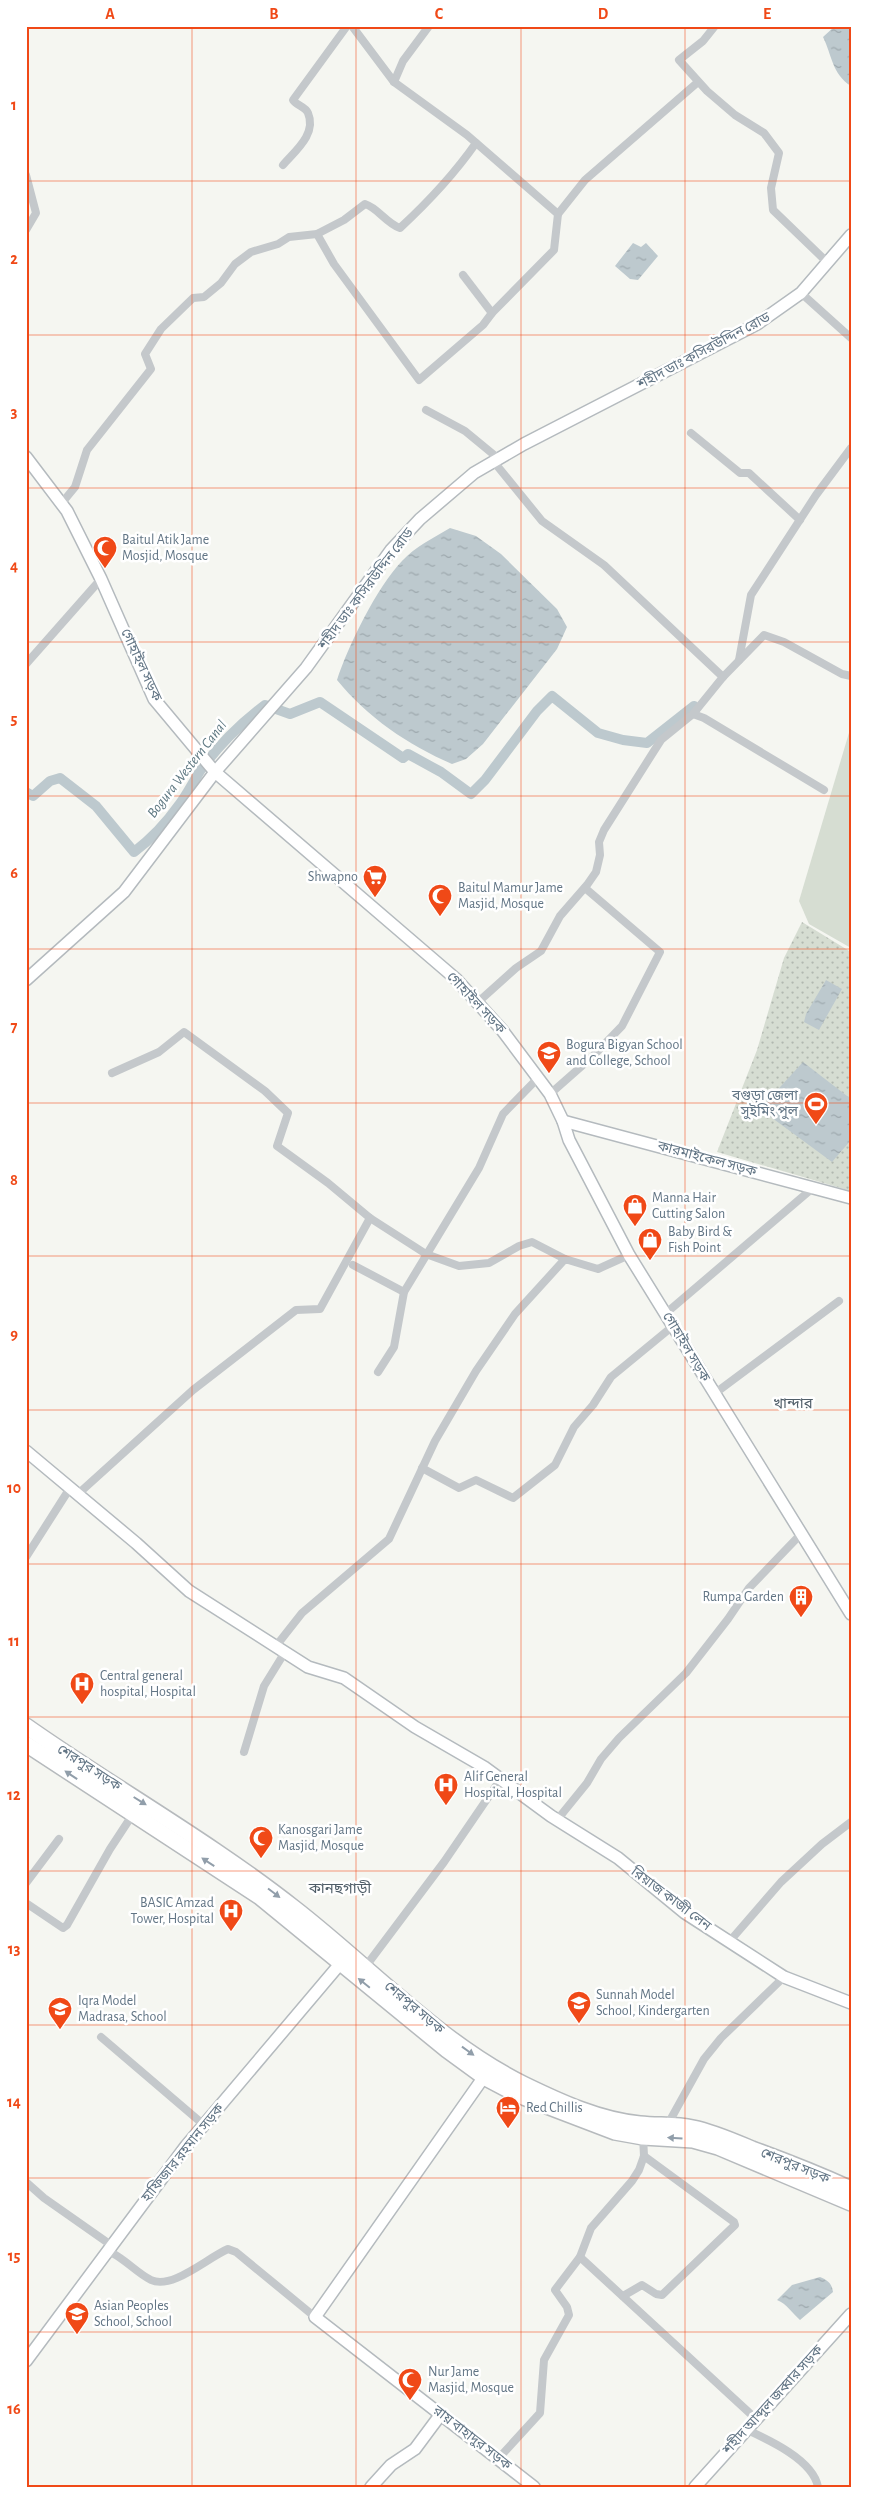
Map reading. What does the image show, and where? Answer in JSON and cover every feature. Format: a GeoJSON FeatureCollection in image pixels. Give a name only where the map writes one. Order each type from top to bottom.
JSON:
{"type":"FeatureCollection","features":[{"type":"Feature","properties":{"kind":"highway","name":"শেরপুর সড়ক"},"geometry":{"type":"LineString","coordinates":[[26,1726],[70,1757],[203,1841],[288,1904],[447,2050],[487,2072],[568,2105],[642,2131],[705,2142],[851,2203]]}},
{"type":"Feature","properties":{"kind":"highway","name":"শেরপুর সড়ক"},"geometry":{"type":"LineString","coordinates":[[26,1744],[260,1897],[345,1958],[366,1966],[487,2072]]}},
{"type":"Feature","properties":{"kind":"highway","name":"শেরপুর সড়ক"},"geometry":{"type":"LineString","coordinates":[[642,2131],[668,2124],[694,2128],[727,2139],[851,2189]]}},
{"type":"Feature","properties":{"kind":"street"},"geometry":{"type":"LineString","coordinates":[[283,165],[306,138],[310,126],[306,110],[295,104],[293,100],[347,26]]}},
{"type":"Feature","properties":{"kind":"street"},"geometry":{"type":"LineString","coordinates":[[352,26],[394,82],[476,143],[558,214]]}},
{"type":"Feature","properties":{"kind":"street"},"geometry":{"type":"LineString","coordinates":[[394,82],[403,61],[429,26]]}},
{"type":"Feature","properties":{"kind":"street"},"geometry":{"type":"LineString","coordinates":[[715,26],[703,41],[679,60],[698,82],[735,115],[764,133],[779,153],[771,188],[773,210],[827,262]]}},
{"type":"Feature","properties":{"kind":"street"},"geometry":{"type":"LineString","coordinates":[[317,234],[334,264],[420,380],[483,325],[492,313],[554,250],[558,214],[585,180],[698,82]]}},
{"type":"Feature","properties":{"kind":"street"},"geometry":{"type":"LineString","coordinates":[[61,504],[75,487],[87,450],[151,369],[146,354],[161,329],[193,298],[204,297],[221,283],[235,264],[251,252],[278,244],[288,237],[317,234],[344,220],[364,204],[370,206],[392,225],[400,228],[443,182],[455,173],[476,143]]}},
{"type":"Feature","properties":{"kind":"street"},"geometry":{"type":"LineString","coordinates":[[26,175],[36,212],[26,230]]}},
{"type":"Feature","properties":{"kind":"street","name":"শহীদ ডাঃ কসিরউদ্দিন রোড"},"geometry":{"type":"LineString","coordinates":[[26,980],[124,892],[213,770],[293,684],[397,544],[420,519],[474,473],[756,324],[801,293],[851,235]]}},
{"type":"Feature","properties":{"kind":"street"},"geometry":{"type":"LineString","coordinates":[[463,275],[492,313]]}},
{"type":"Feature","properties":{"kind":"street"},"geometry":{"type":"LineString","coordinates":[[801,293],[851,338]]}},
{"type":"Feature","properties":{"kind":"street"},"geometry":{"type":"LineString","coordinates":[[426,410],[465,431],[496,461],[542,521],[604,565],[723,677]]}},
{"type":"Feature","properties":{"kind":"street"},"geometry":{"type":"LineString","coordinates":[[691,433],[740,474],[749,473],[800,520]]}},
{"type":"Feature","properties":{"kind":"street"},"geometry":{"type":"LineString","coordinates":[[739,660],[751,595],[800,520],[851,448]]}},
{"type":"Feature","properties":{"kind":"street","name":"গোহাইল সড়ক"},"geometry":{"type":"LineString","coordinates":[[26,457],[61,504],[101,579],[154,700],[213,770],[456,979],[502,1030],[550,1094],[563,1120],[569,1140],[630,1255],[800,1535],[851,1614]]}},
{"type":"Feature","properties":{"kind":"street"},"geometry":{"type":"LineString","coordinates":[[26,664],[101,579]]}},
{"type":"Feature","properties":{"kind":"street"},"geometry":{"type":"LineString","coordinates":[[477,1003],[516,968],[541,951],[560,916],[585,888],[596,872],[600,855],[599,842],[604,830],[661,740],[693,714],[723,677],[764,635],[784,642],[842,674],[851,676]]}},
{"type":"Feature","properties":{"kind":"street"},"geometry":{"type":"LineString","coordinates":[[693,714],[704,718],[824,790]]}},
{"type":"Feature","properties":{"kind":"street"},"geometry":{"type":"LineString","coordinates":[[550,1094],[592,1057],[622,1026],[660,952],[585,888]]}},
{"type":"Feature","properties":{"kind":"street"},"geometry":{"type":"LineString","coordinates":[[112,1074],[159,1052],[184,1032],[265,1091],[288,1113],[277,1146],[328,1183],[370,1218],[426,1254],[459,1266],[489,1263],[532,1242],[565,1260],[598,1269],[630,1255]]}},
{"type":"Feature","properties":{"kind":"street"},"geometry":{"type":"LineString","coordinates":[[378,1372],[394,1347],[404,1292],[479,1168],[503,1114],[538,1078]]}},
{"type":"Feature","properties":{"kind":"street","name":"কারমাইকেল সড়ক"},"geometry":{"type":"LineString","coordinates":[[563,1120],[851,1198]]}},
{"type":"Feature","properties":{"kind":"street"},"geometry":{"type":"LineString","coordinates":[[665,1314],[814,1187]]}},
{"type":"Feature","properties":{"kind":"street"},"geometry":{"type":"LineString","coordinates":[[26,1557],[74,1491],[193,1390],[296,1310],[320,1309],[370,1218]]}},
{"type":"Feature","properties":{"kind":"street"},"geometry":{"type":"LineString","coordinates":[[244,1752],[264,1686],[281,1649],[302,1613],[389,1539],[408,1504],[435,1441],[495,1341],[515,1314],[565,1260]]}},
{"type":"Feature","properties":{"kind":"street"},"geometry":{"type":"LineString","coordinates":[[353,1265],[404,1292]]}},
{"type":"Feature","properties":{"kind":"street"},"geometry":{"type":"LineString","coordinates":[[714,1394],[839,1301]]}},
{"type":"Feature","properties":{"kind":"street"},"geometry":{"type":"LineString","coordinates":[[422,1468],[459,1488],[476,1480],[512,1498],[555,1465],[574,1426],[593,1405],[611,1377],[673,1326]]}},
{"type":"Feature","properties":{"kind":"street","name":"রিয়াজ কাজী লেন"},"geometry":{"type":"LineString","coordinates":[[26,1451],[189,1591],[308,1666],[344,1678],[415,1727],[484,1767],[557,1820],[618,1858],[686,1913],[784,1977],[851,2003]]}},
{"type":"Feature","properties":{"kind":"street"},"geometry":{"type":"LineString","coordinates":[[557,1820],[587,1783],[601,1759],[619,1738],[686,1674],[728,1619],[748,1588],[800,1535]]}},
{"type":"Feature","properties":{"kind":"street"},"geometry":{"type":"LineString","coordinates":[[366,1966],[444,1862],[500,1780]]}},
{"type":"Feature","properties":{"kind":"street"},"geometry":{"type":"LineString","coordinates":[[26,1903],[55,1925],[63,1928],[68,1925],[106,1856],[133,1814]]}},
{"type":"Feature","properties":{"kind":"street"},"geometry":{"type":"LineString","coordinates":[[730,1942],[781,1882],[822,1844],[851,1822]]}},
{"type":"Feature","properties":{"kind":"street"},"geometry":{"type":"LineString","coordinates":[[26,1883],[59,1839]]}},
{"type":"Feature","properties":{"kind":"street","name":"হাফিজার রহমান সড়ক"},"geometry":{"type":"LineString","coordinates":[[26,2361],[111,2245],[204,2126],[345,1958]]}},
{"type":"Feature","properties":{"kind":"street"},"geometry":{"type":"LineString","coordinates":[[668,2124],[704,2059],[721,2038],[784,1977]]}},
{"type":"Feature","properties":{"kind":"street"},"geometry":{"type":"LineString","coordinates":[[101,2037],[204,2126]]}},
{"type":"Feature","properties":{"kind":"street"},"geometry":{"type":"LineString","coordinates":[[104,2255],[112,2253],[151,2280],[166,2282],[176,2280],[198,2264],[228,2249],[236,2252],[315,2317],[487,2072]]}},
{"type":"Feature","properties":{"kind":"street"},"geometry":{"type":"LineString","coordinates":[[498,2459],[540,2413],[544,2360],[569,2315],[567,2307],[555,2290],[580,2257],[591,2228],[632,2182],[644,2156],[642,2131]]}},
{"type":"Feature","properties":{"kind":"street"},"geometry":{"type":"LineString","coordinates":[[623,2296],[642,2284],[656,2294],[662,2295],[674,2281],[681,2279],[735,2225],[726,2216],[644,2156]]}},
{"type":"Feature","properties":{"kind":"street"},"geometry":{"type":"LineString","coordinates":[[26,2182],[44,2198],[111,2245]]}},
{"type":"Feature","properties":{"kind":"street"},"geometry":{"type":"LineString","coordinates":[[580,2257],[755,2418]]}},
{"type":"Feature","properties":{"kind":"street","name":"শহীদ আব্দুল জব্বার সড়ক"},"geometry":{"type":"LineString","coordinates":[[695,2487],[755,2418],[851,2314]]}},
{"type":"Feature","properties":{"kind":"street","name":"রায় বাহাদুর সড়ক"},"geometry":{"type":"LineString","coordinates":[[315,2317],[534,2487]]}},
{"type":"Feature","properties":{"kind":"street"},"geometry":{"type":"LineString","coordinates":[[371,2487],[391,2465],[415,2449],[441,2414]]}},
{"type":"Feature","properties":{"kind":"street"},"geometry":{"type":"LineString","coordinates":[[746,2429],[767,2439],[807,2466],[816,2477],[818,2487]]}},
{"type":"Feature","properties":{"kind":"shaded area"},"geometry":{"type":"Polygon","coordinates":[[[851,726],[851,948],[809,924],[799,901],[851,726]]]}},
{"type":"Feature","properties":{"kind":"shaded area"},"geometry":{"type":"Polygon","coordinates":[[[802,922],[851,952],[851,1191],[717,1152],[757,1050],[784,958],[802,922]]]}},
{"type":"Feature","properties":{"kind":"water"},"geometry":{"type":"Polygon","coordinates":[[[835,26],[851,26],[851,86],[836,70],[823,37],[835,26]]]}},
{"type":"Feature","properties":{"kind":"water"},"geometry":{"type":"Polygon","coordinates":[[[633,243],[641,247],[646,243],[658,256],[638,280],[630,279],[615,266],[633,243]]]}},
{"type":"Feature","properties":{"kind":"water"},"geometry":{"type":"Polygon","coordinates":[[[450,528],[476,536],[501,554],[557,609],[567,627],[557,649],[483,744],[466,759],[452,764],[420,748],[389,729],[361,706],[337,680],[364,618],[392,572],[413,551],[450,528]]]}},
{"type":"Feature","properties":{"kind":"water"},"geometry":{"type":"Polygon","coordinates":[[[826,980],[842,989],[819,1030],[804,1022],[806,1014],[826,980]]]}},
{"type":"Feature","properties":{"kind":"water","name":"বগুড়া জেলা সুইমিং পুল"},"geometry":{"type":"Polygon","coordinates":[[[803,1062],[851,1099],[851,1140],[832,1162],[760,1109],[803,1062]]]}},
{"type":"Feature","properties":{"kind":"water"},"geometry":{"type":"Polygon","coordinates":[[[820,2277],[829,2283],[833,2292],[800,2320],[787,2306],[777,2300],[792,2285],[820,2277]]]}},
{"type":"Feature","properties":{"kind":"waterway","name":"Bogura Western Canal"},"geometry":{"type":"LineString","coordinates":[[26,792],[33,796],[50,781],[60,778],[96,806],[134,852],[153,836],[169,818],[202,768],[224,742],[265,705],[290,714],[320,702],[403,758],[408,754],[441,772],[471,794],[485,780],[537,711],[552,696],[598,733],[623,740],[647,743],[694,706]]}},
{"type":"Feature","properties":{"kind":"place","name":"Baitul Atik Jame Mosjid, Mosque"},"geometry":{"type":"Point","coordinates":[105,569]}},
{"type":"Feature","properties":{"kind":"place","name":"Shwapno"},"geometry":{"type":"Point","coordinates":[375,898]}},
{"type":"Feature","properties":{"kind":"place","name":"Baitul Mamur Jame Masjid, Mosque"},"geometry":{"type":"Point","coordinates":[440,917]}},
{"type":"Feature","properties":{"kind":"place","name":"Bogura Bigyan School and College, School"},"geometry":{"type":"Point","coordinates":[549,1074]}},
{"type":"Feature","properties":{"kind":"place","name":"বগুড়া জেলা সুইমিং পুল"},"geometry":{"type":"Point","coordinates":[816,1125]}},
{"type":"Feature","properties":{"kind":"place","name":"Manna Hair Cutting Salon"},"geometry":{"type":"Point","coordinates":[635,1227]}},
{"type":"Feature","properties":{"kind":"place","name":"Baby Bird & Fish Point"},"geometry":{"type":"Point","coordinates":[650,1261]}},
{"type":"Feature","properties":{"kind":"place","name":"Rumpa Garden"},"geometry":{"type":"Point","coordinates":[801,1618]}},
{"type":"Feature","properties":{"kind":"place","name":"Central general hospital, Hospital"},"geometry":{"type":"Point","coordinates":[82,1705]}},
{"type":"Feature","properties":{"kind":"place","name":"Alif General Hospital, Hospital"},"geometry":{"type":"Point","coordinates":[446,1806]}},
{"type":"Feature","properties":{"kind":"place","name":"Kanosgari Jame Masjid, Mosque"},"geometry":{"type":"Point","coordinates":[261,1859]}},
{"type":"Feature","properties":{"kind":"place","name":"BASIC Amzad Tower, Hospital"},"geometry":{"type":"Point","coordinates":[231,1932]}},
{"type":"Feature","properties":{"kind":"place","name":"Sunnah Model School, Kindergarten"},"geometry":{"type":"Point","coordinates":[579,2024]}},
{"type":"Feature","properties":{"kind":"place","name":"Iqra Model Madrasa, School"},"geometry":{"type":"Point","coordinates":[60,2030]}},
{"type":"Feature","properties":{"kind":"place","name":"Red Chillis"},"geometry":{"type":"Point","coordinates":[508,2129]}},
{"type":"Feature","properties":{"kind":"place","name":"Asian Peoples School, School"},"geometry":{"type":"Point","coordinates":[77,2335]}},
{"type":"Feature","properties":{"kind":"place","name":"Nur Jame Masjid, Mosque"},"geometry":{"type":"Point","coordinates":[410,2401]}},
{"type":"Feature","properties":{"kind":"district","name":"খান্দার"},"geometry":{"type":"Point","coordinates":[793,1403]}},
{"type":"Feature","properties":{"kind":"district","name":"কানছগাড়ী"},"geometry":{"type":"Point","coordinates":[340,1888]}}]}
